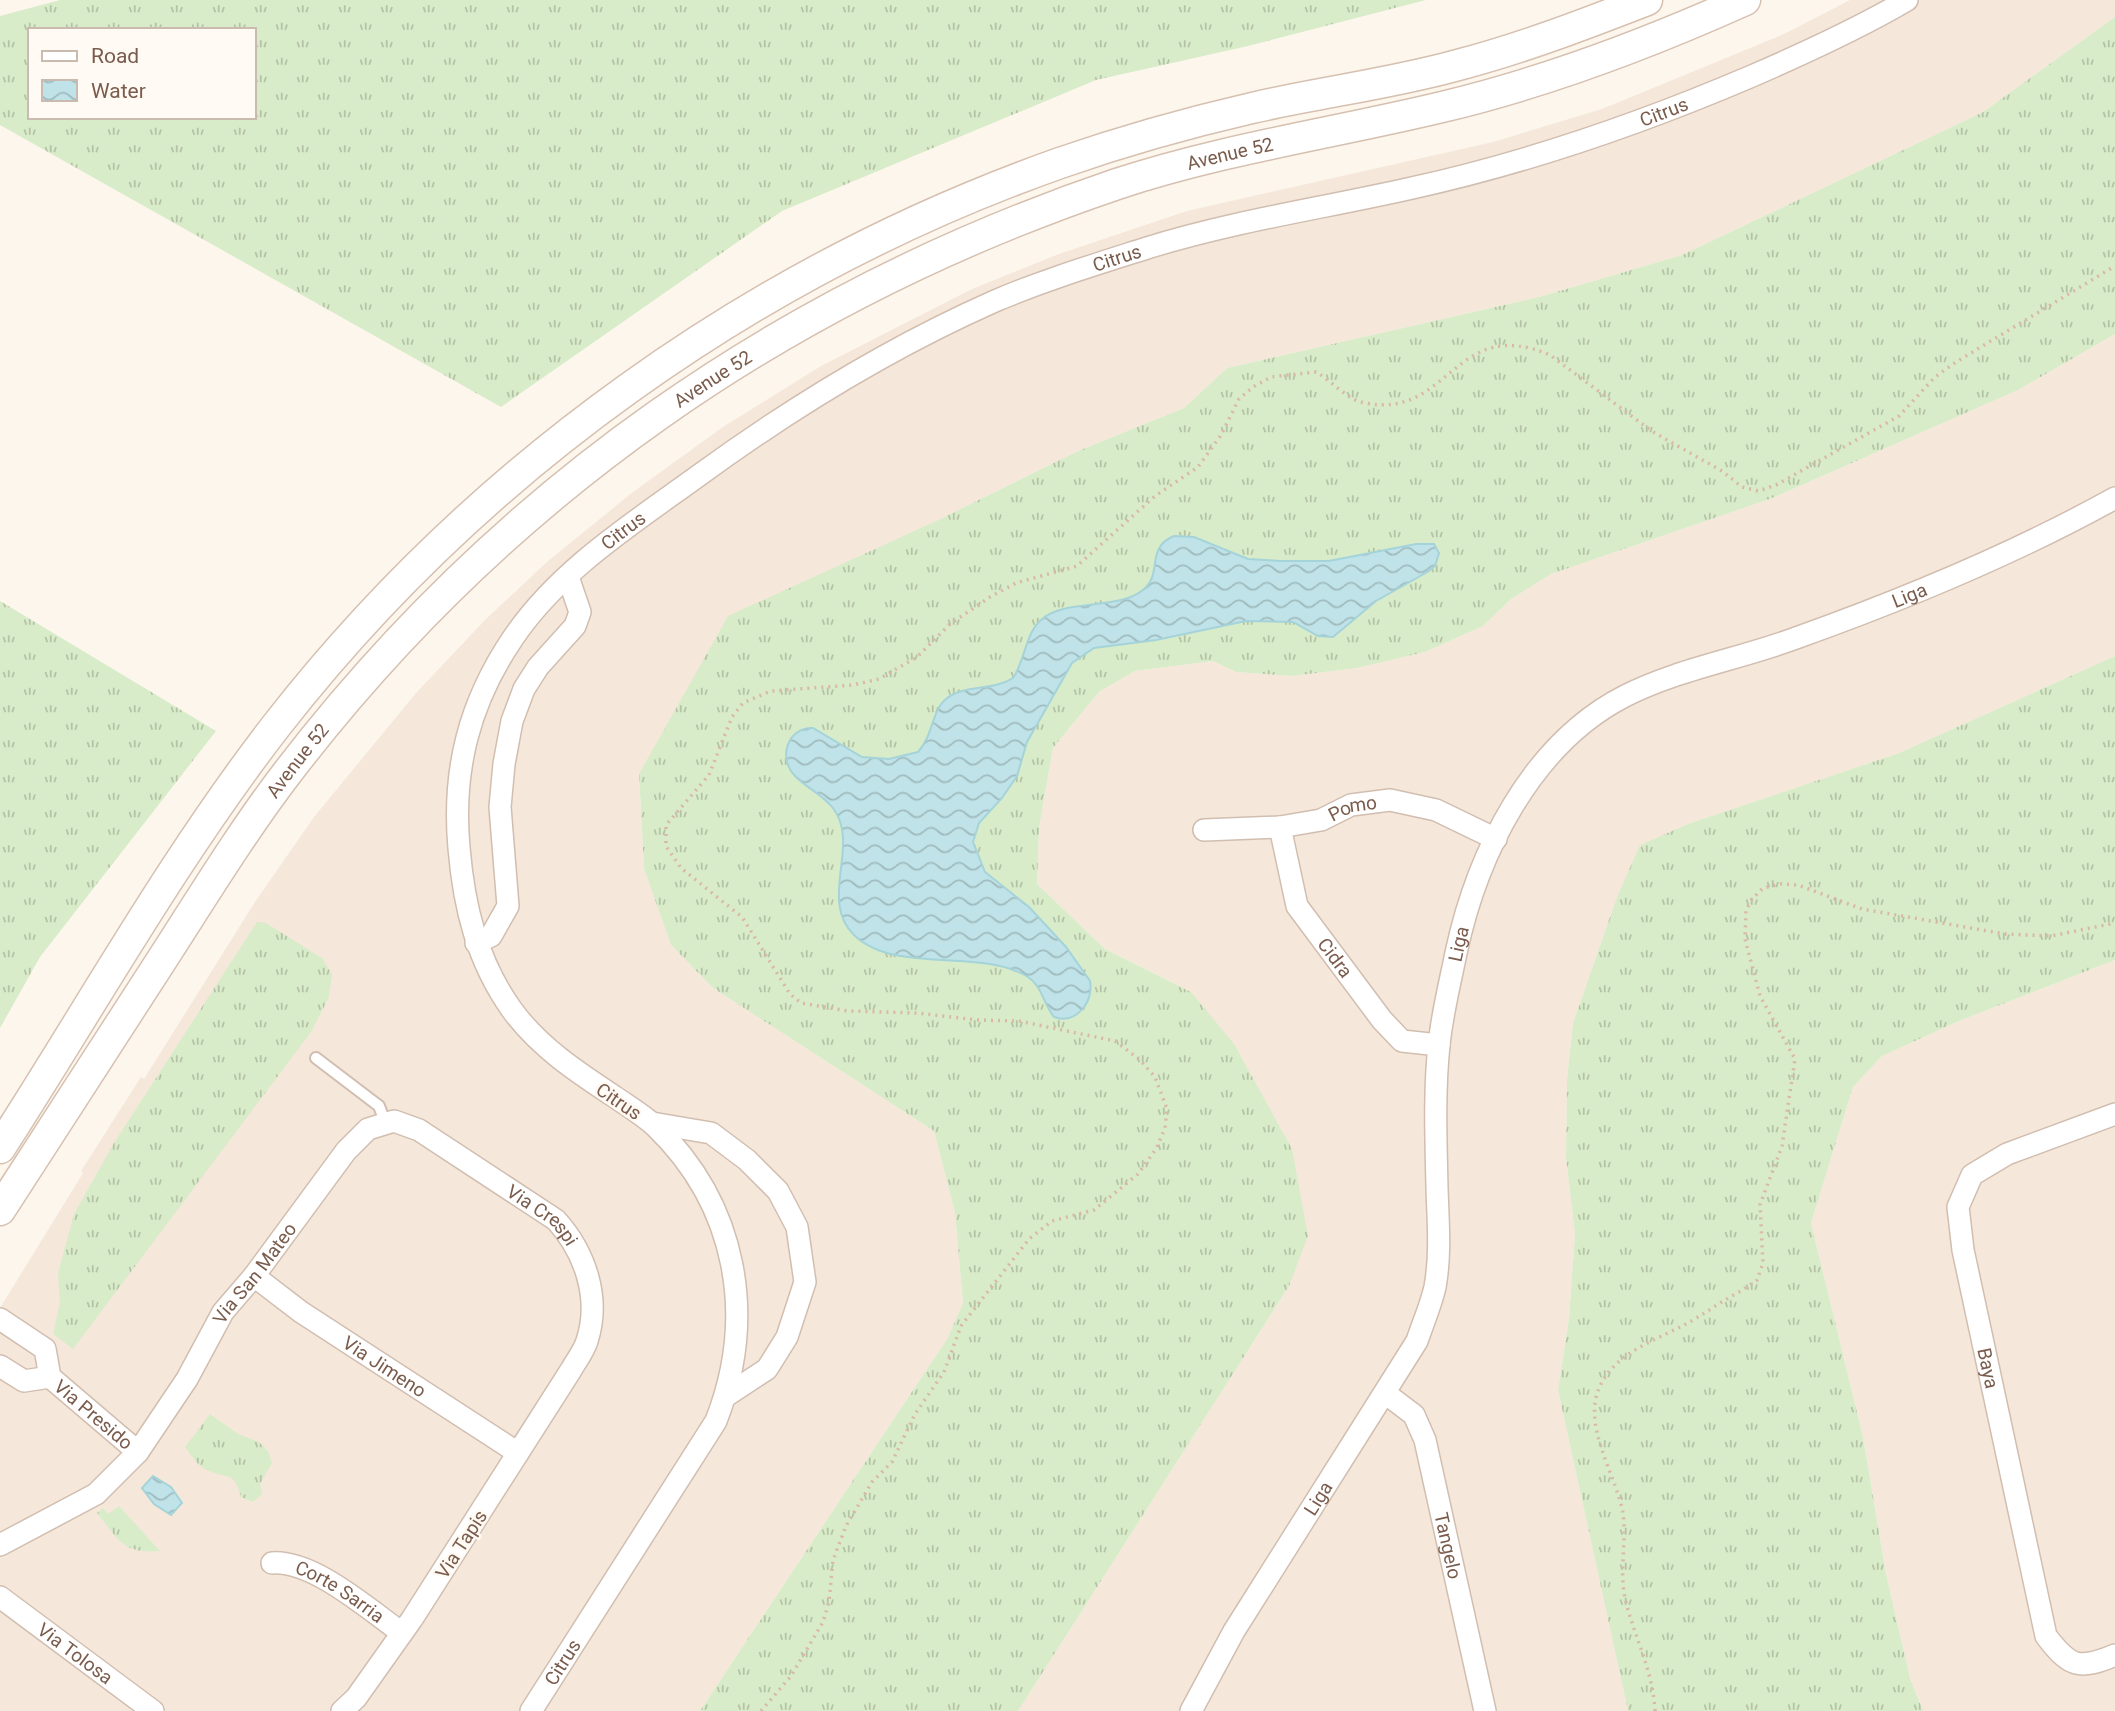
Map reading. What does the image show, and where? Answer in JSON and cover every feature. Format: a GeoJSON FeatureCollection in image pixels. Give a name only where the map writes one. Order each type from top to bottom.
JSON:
{"type":"FeatureCollection","features":[{"type":"Feature","properties":{"kind":"main road","name":"Avenue 52"},"geometry":{"type":"LineString","coordinates":[[0,1148],[199,831],[293,706],[350,637],[421,565],[527,467],[631,385],[742,314],[856,248],[972,196],[1160,130],[1257,106],[1364,87],[1459,65],[1571,29],[1647,0]]}},
{"type":"Feature","properties":{"kind":"main road","name":"Avenue 52"},"geometry":{"type":"LineString","coordinates":[[0,1210],[236,845],[286,774],[352,694],[414,624],[502,539],[592,463],[685,395],[766,342],[855,293],[944,250],[1036,214],[1196,160],[1360,126],[1531,83],[1612,57],[1745,0]]}},
{"type":"Feature","properties":{"kind":"street","name":"Citrus"},"geometry":{"type":"LineString","coordinates":[[531,1711],[697,1455],[726,1396],[738,1335],[736,1277],[719,1216],[693,1170],[652,1123],[554,1056],[514,1014],[482,963],[463,892],[456,809],[466,737],[488,675],[533,608],[601,546],[736,450],[870,364],[998,300],[1152,246],[1296,211],[1415,188],[1568,147],[1724,88],[1882,15],[1908,0]]}},
{"type":"Feature","properties":{"kind":"street","name":"Liga"},"geometry":{"type":"LineString","coordinates":[[1191,1711],[1234,1631],[1417,1340],[1434,1288],[1440,1242],[1437,1135],[1439,1045],[1459,943],[1476,886],[1496,839],[1521,792],[1554,751],[1589,718],[1626,695],[1795,639],[1898,598],[2073,522],[2115,498]]}},
{"type":"Feature","properties":{"kind":"street"},"geometry":{"type":"LineString","coordinates":[[477,943],[491,936],[508,906],[500,807],[510,732],[524,689],[545,659],[575,626],[580,612],[568,576]]}},
{"type":"Feature","properties":{"kind":"street","name":"Pomo"},"geometry":{"type":"LineString","coordinates":[[1205,830],[1280,827],[1321,820],[1351,805],[1390,800],[1436,810],[1496,839]]}},
{"type":"Feature","properties":{"kind":"street","name":"Cidra"},"geometry":{"type":"LineString","coordinates":[[1280,827],[1297,906],[1382,1020],[1402,1041],[1439,1045]]}},
{"type":"Feature","properties":{"kind":"street","name":"Baya"},"geometry":{"type":"LineString","coordinates":[[2115,1114],[2007,1154],[1972,1175],[1958,1207],[1963,1250],[2046,1636],[2064,1659],[2083,1665],[2115,1655]]}},
{"type":"Feature","properties":{"kind":"street","name":"Via San Mateo"},"geometry":{"type":"LineString","coordinates":[[0,1545],[96,1494],[138,1452],[187,1379],[223,1312],[254,1276],[346,1151],[368,1129],[390,1122]]}},
{"type":"Feature","properties":{"kind":"street","name":"Via Crespi"},"geometry":{"type":"LineString","coordinates":[[390,1122],[418,1130],[532,1203],[556,1220],[574,1240],[587,1269],[593,1304],[587,1341],[571,1370]]}},
{"type":"Feature","properties":{"kind":"street"},"geometry":{"type":"LineString","coordinates":[[652,1123],[711,1133],[747,1160],[778,1191],[797,1227],[805,1282],[787,1336],[767,1369],[726,1396]]}},
{"type":"Feature","properties":{"kind":"street","name":"Via Jimeno"},"geometry":{"type":"LineString","coordinates":[[254,1276],[301,1312],[518,1453]]}},
{"type":"Feature","properties":{"kind":"street","name":"Via Presido"},"geometry":{"type":"LineString","coordinates":[[0,1319],[45,1349],[50,1377],[138,1452]]}},
{"type":"Feature","properties":{"kind":"street","name":"Via Presido"},"geometry":{"type":"LineString","coordinates":[[0,1366],[24,1381],[50,1377]]}},
{"type":"Feature","properties":{"kind":"street","name":"Via Tapis"},"geometry":{"type":"LineString","coordinates":[[342,1711],[356,1698],[402,1633],[571,1370]]}},
{"type":"Feature","properties":{"kind":"street","name":"Tangelo"},"geometry":{"type":"LineString","coordinates":[[1385,1393],[1414,1415],[1425,1440],[1485,1711]]}},
{"type":"Feature","properties":{"kind":"street","name":"Corte Sarria"},"geometry":{"type":"LineString","coordinates":[[272,1563],[293,1564],[305,1569],[402,1633]]}},
{"type":"Feature","properties":{"kind":"street","name":"Via Tolosa"},"geometry":{"type":"LineString","coordinates":[[0,1597],[153,1711]]}},
{"type":"Feature","properties":{"kind":"lane"},"geometry":{"type":"LineString","coordinates":[[316,1058],[379,1106],[390,1122]]}},
{"type":"Feature","properties":{"kind":"path"},"geometry":{"type":"LineString","coordinates":[[761,1711],[791,1676],[823,1622],[829,1602],[833,1560],[846,1526],[872,1482],[892,1462],[915,1414],[944,1373],[961,1326],[1029,1239],[1052,1222],[1094,1210],[1138,1174],[1156,1149],[1165,1128],[1167,1109],[1155,1077],[1139,1059],[1115,1041],[1019,1021],[848,1011],[801,1003],[790,994],[743,917],[681,868],[666,846],[666,825],[709,775],[732,716],[743,702],[771,691],[853,685],[879,679],[917,657],[950,624],[990,597],[1016,583],[1077,566],[1154,496],[1198,467],[1220,435],[1239,399],[1271,377],[1316,372],[1357,400],[1381,404],[1424,394],[1481,349],[1498,345],[1536,349],[1550,355],[1653,432],[1722,471],[1742,487],[1758,491],[1776,485],[1899,416],[1935,377],[1956,362],[2115,266]]}},
{"type":"Feature","properties":{"kind":"path"},"geometry":{"type":"LineString","coordinates":[[1655,1711],[1649,1668],[1633,1631],[1625,1595],[1621,1566],[1623,1516],[1616,1483],[1604,1455],[1595,1401],[1601,1384],[1621,1360],[1741,1291],[1757,1280],[1760,1272],[1764,1242],[1760,1205],[1782,1146],[1795,1059],[1760,996],[1745,939],[1746,910],[1752,899],[1763,888],[1781,884],[1798,885],[1861,909],[2006,934],[2051,936],[2115,923]]}},
{"type":"Feature","properties":{"kind":"shaded area"},"geometry":{"type":"Polygon","coordinates":[[[1850,0],[2115,0],[2115,17],[1983,112],[1682,255],[1539,297],[1227,368],[1184,408],[1078,451],[934,522],[639,774],[644,869],[671,945],[713,988],[934,1131],[955,1213],[963,1303],[947,1339],[700,1711],[0,1711],[0,1308],[83,1173],[81,1171],[141,1077],[144,1079],[255,902],[314,817],[416,693],[486,619],[548,561],[633,492],[723,427],[821,366],[972,289],[1059,254],[1187,211],[1493,142],[1602,109],[1784,34],[1850,0]]]}},
{"type":"Feature","properties":{"kind":"shaded area"},"geometry":{"type":"Polygon","coordinates":[[[2115,334],[2115,656],[1899,753],[1688,824],[1641,845],[1617,897],[1573,1023],[1567,1079],[1566,1158],[1575,1234],[1569,1318],[1558,1390],[1628,1711],[1018,1711],[1289,1286],[1191,992],[1105,949],[1037,884],[1039,828],[1053,748],[1099,692],[1135,671],[1213,661],[1236,672],[1292,676],[1357,668],[1425,652],[1483,626],[1511,599],[1551,574],[1770,499],[2018,390],[2115,334]]]}},
{"type":"Feature","properties":{"kind":"shaded area"},"geometry":{"type":"Polygon","coordinates":[[[2115,960],[2115,1711],[1923,1711],[1910,1678],[1886,1574],[1863,1437],[1811,1223],[1853,1087],[1882,1056],[1959,1021],[2115,960]]]}},
{"type":"Feature","properties":{"kind":"green space"},"geometry":{"type":"Polygon","coordinates":[[[60,0],[1426,0],[1248,46],[1096,80],[782,211],[501,407],[0,125],[0,16],[60,0]]]}},
{"type":"Feature","properties":{"kind":"green space"},"geometry":{"type":"Polygon","coordinates":[[[2115,17],[2115,334],[2018,390],[1770,499],[1551,574],[1511,599],[1483,626],[1425,652],[1357,668],[1292,676],[1236,672],[1213,661],[1135,671],[1099,692],[1053,748],[1039,828],[1037,884],[1105,949],[1191,992],[1234,1044],[1292,1149],[1308,1236],[1289,1286],[1018,1711],[700,1711],[947,1339],[963,1303],[955,1213],[934,1131],[713,988],[671,945],[644,869],[639,774],[728,616],[934,522],[1078,451],[1184,408],[1227,368],[1539,297],[1682,255],[1983,112],[2115,17]]]}},
{"type":"Feature","properties":{"kind":"green space"},"geometry":{"type":"Polygon","coordinates":[[[0,601],[216,731],[40,957],[0,1028],[0,601]]]}},
{"type":"Feature","properties":{"kind":"green space"},"geometry":{"type":"Polygon","coordinates":[[[2115,656],[2115,960],[1959,1021],[1882,1056],[1853,1087],[1811,1223],[1863,1437],[1886,1574],[1910,1678],[1923,1711],[1628,1711],[1558,1390],[1569,1318],[1575,1234],[1566,1158],[1567,1079],[1573,1023],[1617,897],[1640,845],[1688,824],[1899,753],[2115,656]]]}},
{"type":"Feature","properties":{"kind":"green space"},"geometry":{"type":"Polygon","coordinates":[[[257,922],[266,923],[322,958],[332,974],[329,997],[311,1032],[73,1349],[53,1334],[60,1302],[58,1273],[74,1214],[114,1143],[257,922]]]}},
{"type":"Feature","properties":{"kind":"green space"},"geometry":{"type":"Polygon","coordinates":[[[210,1414],[238,1434],[259,1442],[268,1451],[272,1463],[260,1484],[262,1494],[253,1502],[241,1497],[233,1479],[202,1467],[185,1447],[210,1414]]]}},
{"type":"Feature","properties":{"kind":"green space"},"geometry":{"type":"Polygon","coordinates":[[[119,1506],[160,1551],[137,1550],[122,1543],[97,1513],[103,1508],[108,1514],[119,1506]]]}},
{"type":"Feature","properties":{"kind":"water"},"geometry":{"type":"Polygon","coordinates":[[[1174,536],[1194,537],[1248,559],[1329,561],[1416,544],[1434,544],[1439,553],[1435,566],[1429,571],[1376,601],[1333,637],[1318,636],[1293,622],[1246,621],[1156,640],[1094,648],[1072,663],[1027,742],[1017,776],[1002,798],[979,823],[973,842],[985,872],[1029,907],[1066,947],[1090,981],[1089,997],[1076,1015],[1062,1019],[1054,1017],[1033,981],[1008,968],[986,963],[892,954],[871,947],[854,935],[844,921],[839,906],[843,839],[840,823],[829,803],[790,770],[786,753],[791,738],[804,729],[813,728],[862,757],[889,759],[918,752],[946,699],[961,691],[997,685],[1013,678],[1036,626],[1051,613],[1077,606],[1121,600],[1144,589],[1153,576],[1160,547],[1174,536]]]}},
{"type":"Feature","properties":{"kind":"water"},"geometry":{"type":"Polygon","coordinates":[[[153,1476],[171,1487],[182,1503],[171,1515],[154,1504],[142,1488],[153,1476]]]}}]}
